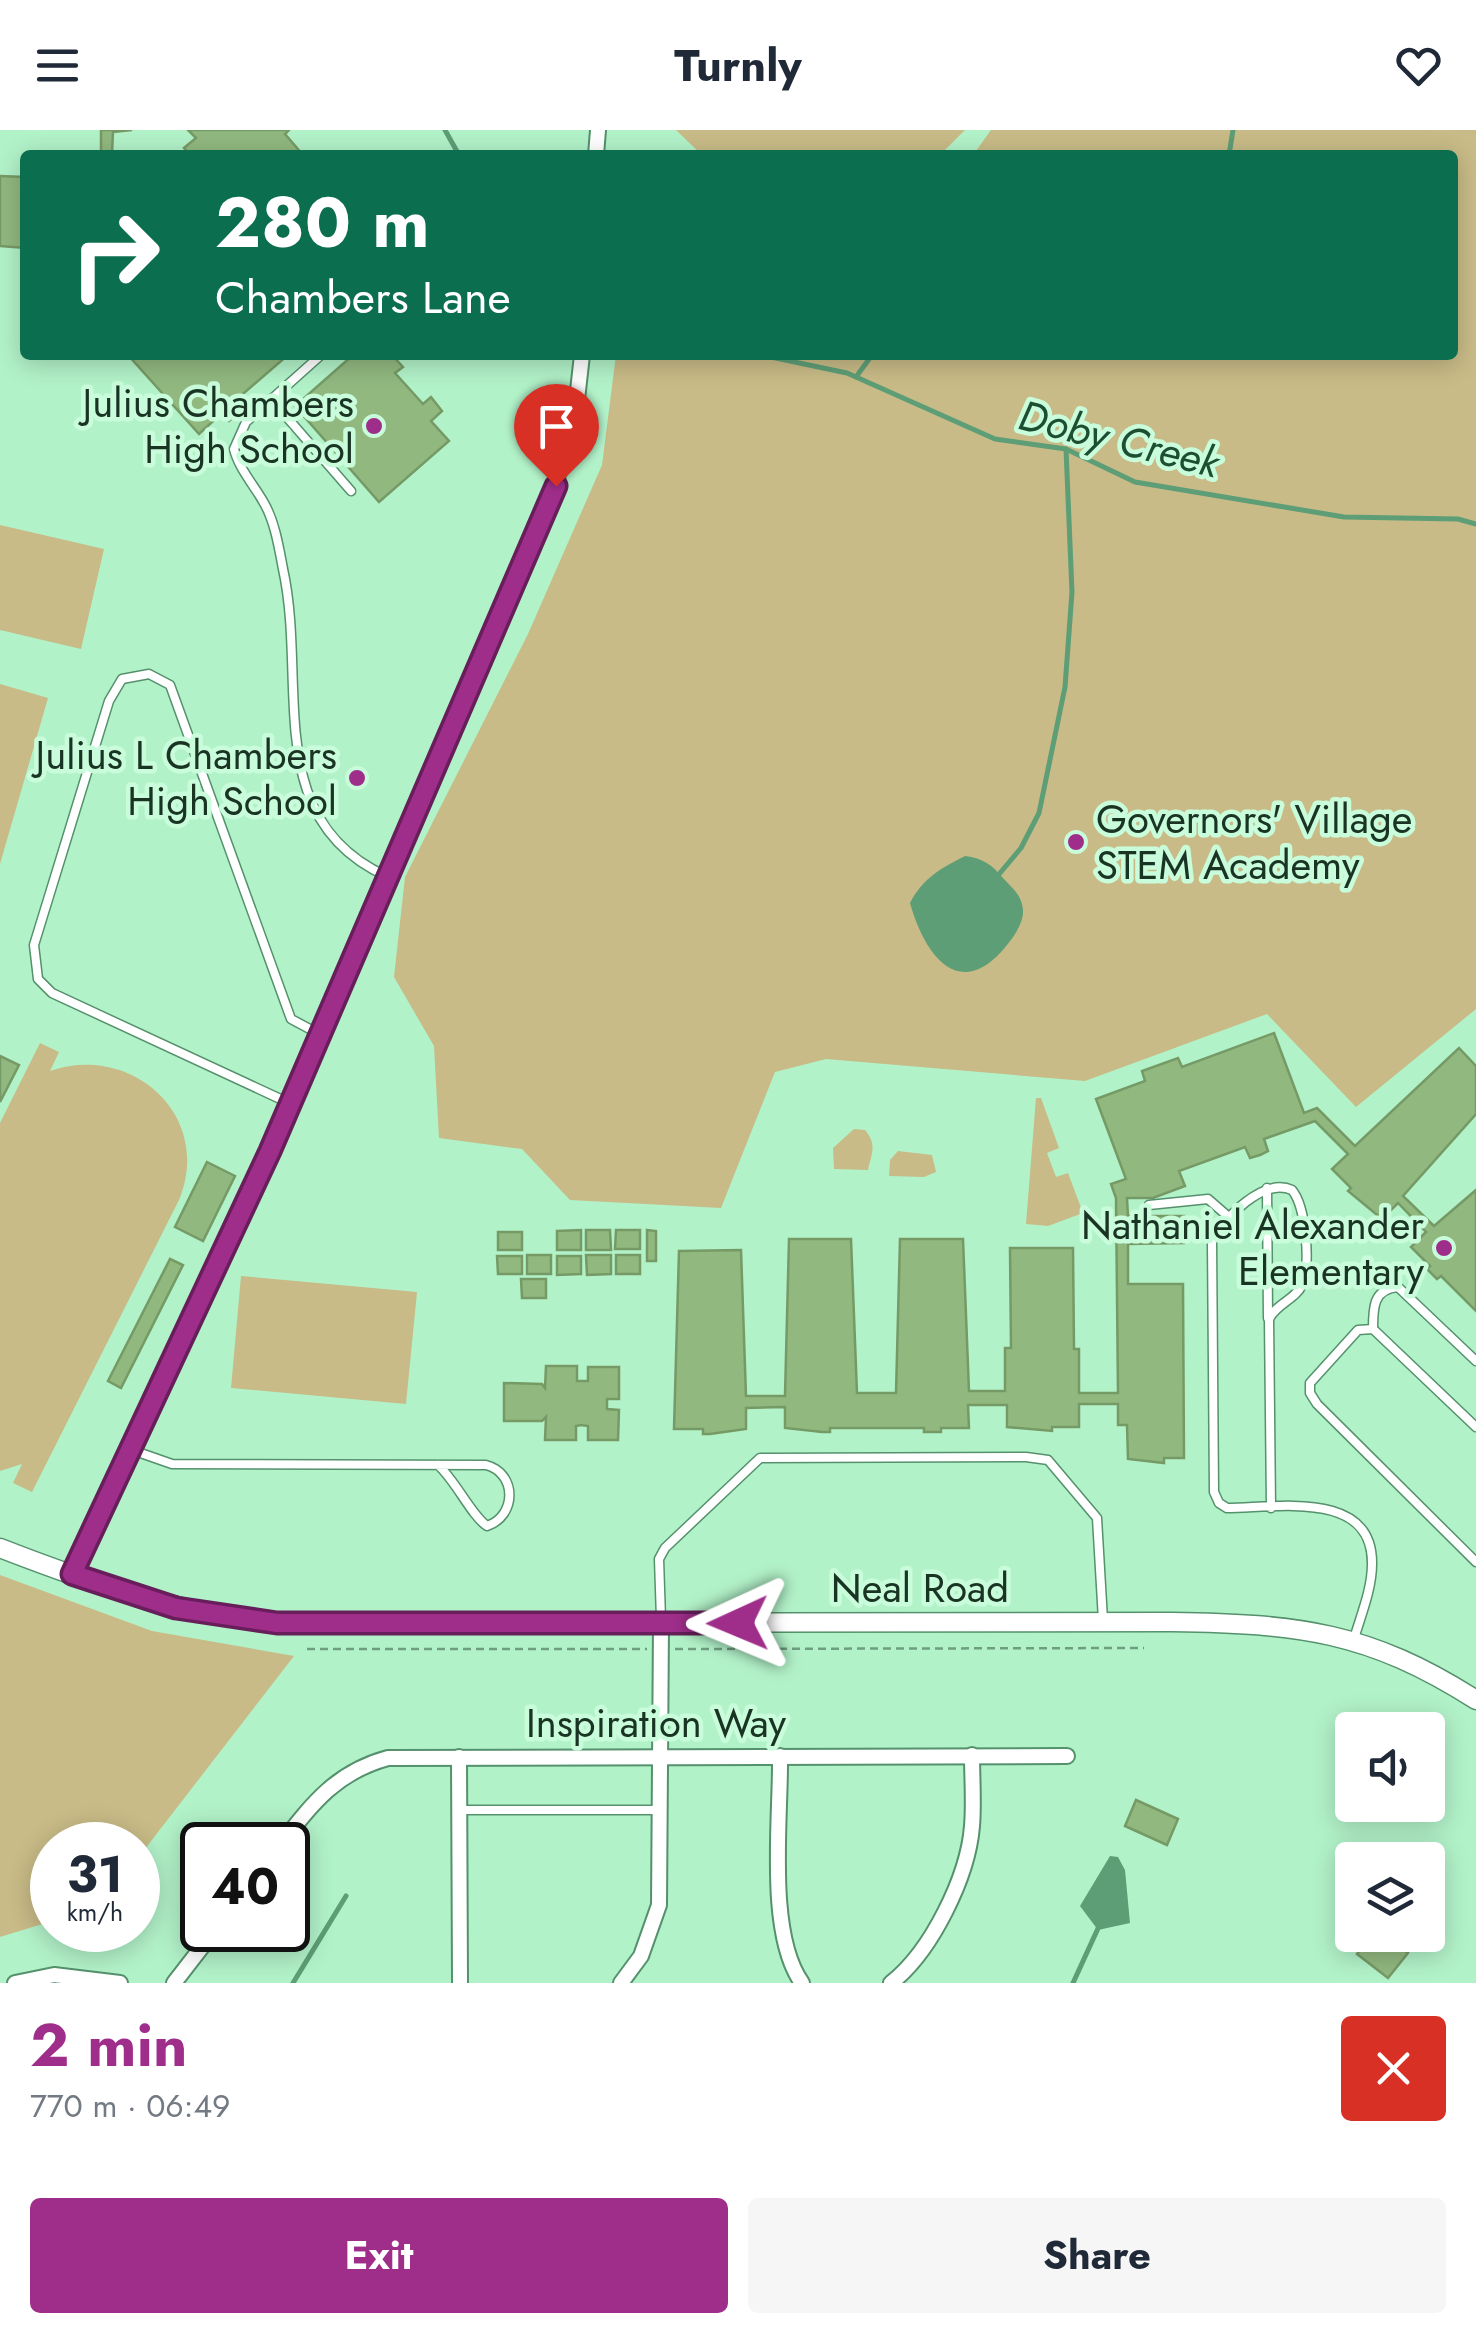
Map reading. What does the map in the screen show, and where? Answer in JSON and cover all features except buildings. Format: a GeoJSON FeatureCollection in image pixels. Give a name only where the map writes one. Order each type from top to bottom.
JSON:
{"type":"FeatureCollection","features":[{"type":"Feature","properties":{"kind":"street"},"geometry":{"type":"LineString","coordinates":[[72,1574],[321,1035],[562,470],[574,426],[581,360]]}},
{"type":"Feature","properties":{"kind":"street","name":"Neal Road"},"geometry":{"type":"LineString","coordinates":[[0,1548],[176,1608],[277,1623],[1276,1624],[1354,1639],[1405,1659],[1476,1700]]}},
{"type":"Feature","properties":{"kind":"street"},"geometry":{"type":"LineString","coordinates":[[621,1983],[642,1956],[659,1905],[661,1624]]}},
{"type":"Feature","properties":{"kind":"street"},"geometry":{"type":"LineString","coordinates":[[891,1983],[926,1950],[966,1857],[972,1828],[972,1755]]}},
{"type":"Feature","properties":{"kind":"street"},"geometry":{"type":"LineString","coordinates":[[459,1756],[460,1983]]}},
{"type":"Feature","properties":{"kind":"street"},"geometry":{"type":"LineString","coordinates":[[780,1756],[781,1920],[785,1948],[802,1983]]}},
{"type":"Feature","properties":{"kind":"street","name":"Inspiration Way"},"geometry":{"type":"LineString","coordinates":[[298,1822],[336,1780],[360,1765],[388,1758],[1067,1756]]}},
{"type":"Feature","properties":{"kind":"street"},"geometry":{"type":"LineString","coordinates":[[174,1983],[197,1952]]}},
{"type":"Feature","properties":{"kind":"street"},"geometry":{"type":"LineString","coordinates":[[15,1983],[54,1975],[120,1983]]}},
{"type":"Feature","properties":{"kind":"lane"},"geometry":{"type":"LineString","coordinates":[[315,360],[240,430],[234,449],[266,505],[282,564],[307,796],[316,819],[340,850],[388,877]]}},
{"type":"Feature","properties":{"kind":"lane"},"geometry":{"type":"LineString","coordinates":[[272,399],[351,492]]}},
{"type":"Feature","properties":{"kind":"lane"},"geometry":{"type":"LineString","coordinates":[[290,1104],[52,993],[38,979],[34,946],[109,701],[122,679],[149,674],[170,685],[291,1019],[321,1035]]}},
{"type":"Feature","properties":{"kind":"lane"},"geometry":{"type":"LineString","coordinates":[[1268,1328],[1272,1312],[1302,1286],[1304,1218],[1292,1190],[1279,1186],[1266,1188],[1231,1219],[1214,1236],[1211,1248],[1214,1492],[1223,1506],[1338,1510],[1362,1529],[1372,1567],[1354,1639]]}},
{"type":"Feature","properties":{"kind":"lane"},"geometry":{"type":"LineString","coordinates":[[1266,1188],[1271,1508]]}},
{"type":"Feature","properties":{"kind":"lane"},"geometry":{"type":"LineString","coordinates":[[1149,1205],[1208,1199],[1231,1219]]}},
{"type":"Feature","properties":{"kind":"lane"},"geometry":{"type":"LineString","coordinates":[[1476,1361],[1398,1287],[1385,1290],[1375,1301],[1374,1328],[1476,1427]]}},
{"type":"Feature","properties":{"kind":"lane"},"geometry":{"type":"LineString","coordinates":[[1374,1328],[1358,1330],[1317,1372],[1310,1383],[1312,1398],[1476,1562]]}},
{"type":"Feature","properties":{"kind":"lane"},"geometry":{"type":"LineString","coordinates":[[129,1449],[172,1464],[486,1465],[499,1470],[510,1498],[502,1519],[492,1525],[480,1522],[468,1498],[438,1465]]}},
{"type":"Feature","properties":{"kind":"lane"},"geometry":{"type":"LineString","coordinates":[[661,1624],[660,1559],[665,1548],[756,1461],[766,1457],[1048,1460],[1097,1518],[1103,1622]]}},
{"type":"Feature","properties":{"kind":"lane"},"geometry":{"type":"LineString","coordinates":[[460,1810],[662,1810]]}},
{"type":"Feature","properties":{"kind":"path"},"geometry":{"type":"LineString","coordinates":[[686,1649],[1144,1648]]}},
{"type":"Feature","properties":{"kind":"path"},"geometry":{"type":"LineString","coordinates":[[307,1649],[636,1649]]}},
{"type":"Feature","properties":{"kind":"shaded area"},"geometry":{"type":"Polygon","coordinates":[[[676,130],[965,130],[945,150],[697,150],[676,130]]]}},
{"type":"Feature","properties":{"kind":"shaded area"},"geometry":{"type":"Polygon","coordinates":[[[991,130],[1476,130],[1476,1009],[1356,1107],[1267,1014],[1085,1081],[826,1059],[775,1072],[721,1208],[570,1200],[522,1149],[439,1138],[434,1046],[394,977],[405,877],[528,634],[602,465],[615,360],[1458,360],[1458,150],[977,150],[991,130]]]}},
{"type":"Feature","properties":{"kind":"shaded area"},"geometry":{"type":"Polygon","coordinates":[[[0,525],[104,549],[81,649],[0,630],[0,525]]]}},
{"type":"Feature","properties":{"kind":"shaded area"},"geometry":{"type":"Polygon","coordinates":[[[0,684],[48,698],[0,864],[0,684]]]}},
{"type":"Feature","properties":{"kind":"shaded area"},"geometry":{"type":"Polygon","coordinates":[[[965,856],[982,860],[995,869],[1016,892],[1023,910],[1019,926],[1006,947],[985,966],[970,972],[956,971],[933,952],[923,938],[910,903],[933,875],[965,856]]]}},
{"type":"Feature","properties":{"kind":"shaded area"},"geometry":{"type":"Polygon","coordinates":[[[40,1043],[59,1052],[50,1071],[80,1065],[109,1067],[136,1077],[158,1093],[175,1114],[185,1140],[187,1169],[179,1200],[32,1492],[13,1483],[22,1464],[0,1471],[0,1123],[40,1043]]]}},
{"type":"Feature","properties":{"kind":"shaded area"},"geometry":{"type":"Polygon","coordinates":[[[1036,1098],[1041,1098],[1059,1148],[1047,1153],[1056,1177],[1068,1173],[1083,1213],[1048,1226],[1026,1224],[1036,1098]]]}},
{"type":"Feature","properties":{"kind":"shaded area"},"geometry":{"type":"Polygon","coordinates":[[[854,1129],[865,1130],[871,1140],[868,1170],[834,1169],[833,1148],[854,1129]]]}},
{"type":"Feature","properties":{"kind":"shaded area"},"geometry":{"type":"Polygon","coordinates":[[[898,1151],[932,1155],[936,1172],[924,1177],[889,1176],[890,1160],[898,1151]]]}},
{"type":"Feature","properties":{"kind":"shaded area"},"geometry":{"type":"Polygon","coordinates":[[[241,1276],[417,1292],[406,1404],[231,1388],[241,1276]]]}},
{"type":"Feature","properties":{"kind":"shaded area"},"geometry":{"type":"Polygon","coordinates":[[[0,1575],[152,1631],[294,1656],[160,1830],[160,1822],[30,1822],[30,1928],[0,1937],[0,1575]]]}},
{"type":"Feature","properties":{"kind":"shaded area"},"geometry":{"type":"Polygon","coordinates":[[[1110,1856],[1118,1857],[1125,1870],[1130,1923],[1098,1930],[1080,1906],[1110,1856]]]}},
{"type":"Feature","properties":{"kind":"waterway","name":"Doby Creek"},"geometry":{"type":"LineString","coordinates":[[445,130],[456,150]]}},
{"type":"Feature","properties":{"kind":"waterway"},"geometry":{"type":"LineString","coordinates":[[1230,150],[1233,130]]}},
{"type":"Feature","properties":{"kind":"waterway","name":"Doby Creek"},"geometry":{"type":"LineString","coordinates":[[785,360],[847,373],[995,439],[1066,449],[1135,482],[1344,517],[1458,519],[1476,524]]}},
{"type":"Feature","properties":{"kind":"waterway"},"geometry":{"type":"LineString","coordinates":[[856,377],[868,360]]}},
{"type":"Feature","properties":{"kind":"waterway"},"geometry":{"type":"LineString","coordinates":[[995,879],[1021,848],[1039,813],[1065,687],[1072,592],[1066,449]]}},
{"type":"Feature","properties":{"kind":"waterway"},"geometry":{"type":"LineString","coordinates":[[293,1983],[346,1896]]}},
{"type":"Feature","properties":{"kind":"waterway"},"geometry":{"type":"LineString","coordinates":[[1073,1983],[1100,1924]]}},
{"type":"Feature","properties":{"kind":"place","name":"Julius Chambers High School"},"geometry":{"type":"Point","coordinates":[374,426]}},
{"type":"Feature","properties":{"kind":"place","name":"Julius L Chambers High School"},"geometry":{"type":"Point","coordinates":[357,778]}},
{"type":"Feature","properties":{"kind":"place","name":"Governors' Village STEM Academy"},"geometry":{"type":"Point","coordinates":[1076,842]}},
{"type":"Feature","properties":{"kind":"place","name":"Nathaniel Alexander Elementary"},"geometry":{"type":"Point","coordinates":[1444,1248]}},
{"type":"Feature","properties":{"kind":"route"},"geometry":{"type":"LineString","coordinates":[[556,486],[270,1151],[72,1574],[176,1608],[277,1623],[738,1623]]}}]}
